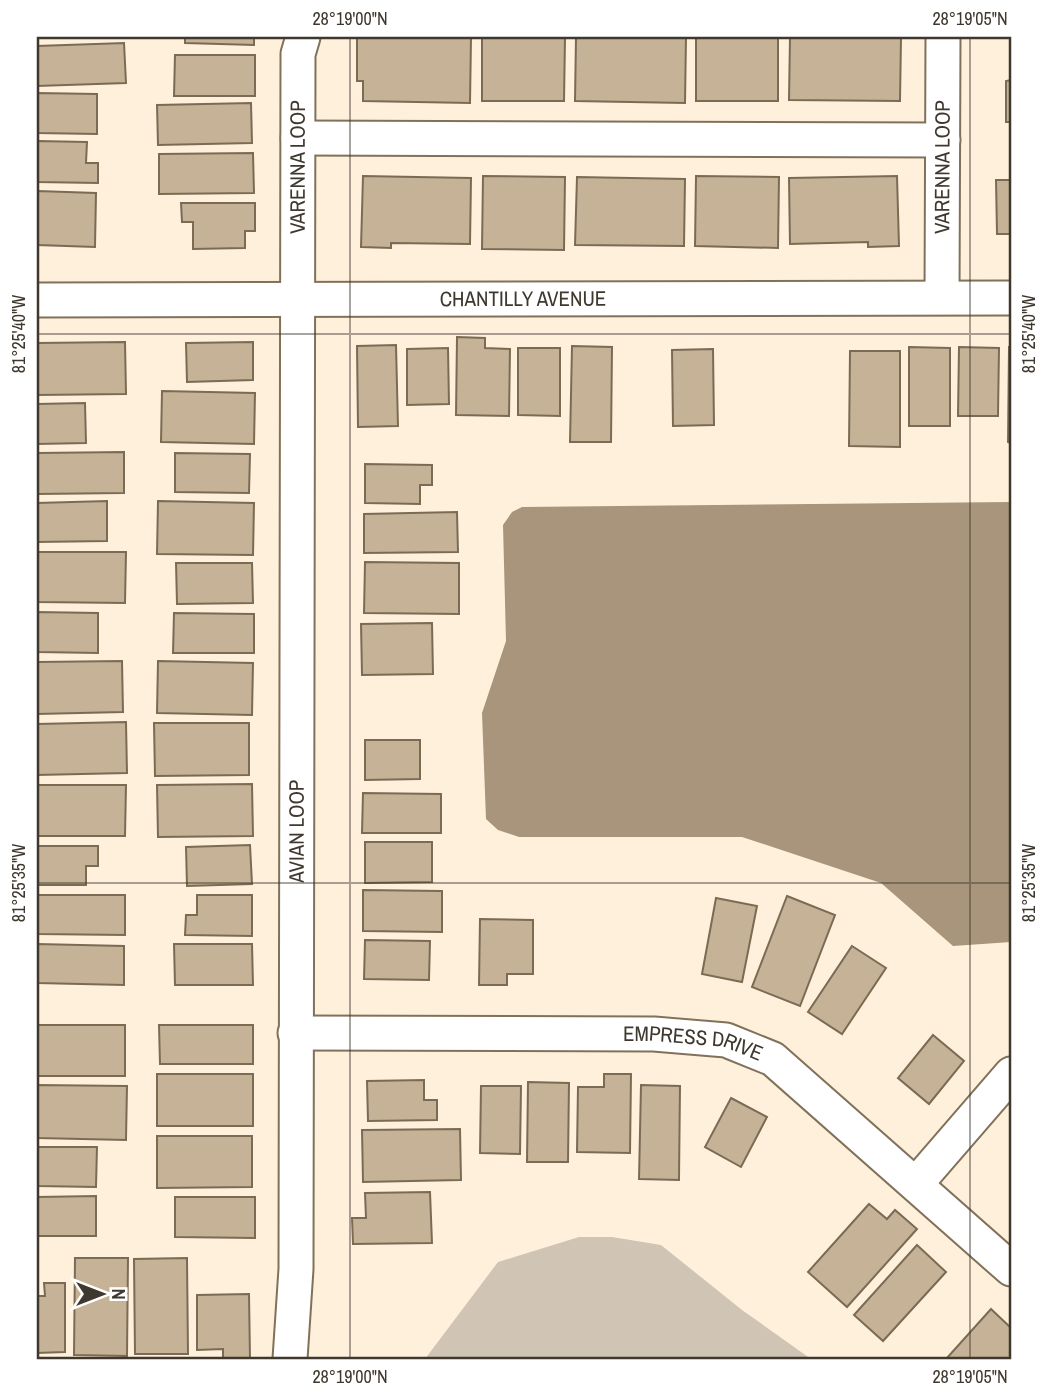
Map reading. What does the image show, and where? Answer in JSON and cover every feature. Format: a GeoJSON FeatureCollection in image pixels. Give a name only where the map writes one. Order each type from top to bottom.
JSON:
{"type":"FeatureCollection","features":[{"type":"Feature","properties":{"kind":"street","name":"VARENNA LOOP"},"geometry":{"type":"LineString","coordinates":[[298,300],[298,54],[303,37]]}},
{"type":"Feature","properties":{"kind":"street","name":"VARENNA LOOP"},"geometry":{"type":"LineString","coordinates":[[942,297],[943,37]]}},
{"type":"Feature","properties":{"kind":"street"},"geometry":{"type":"LineString","coordinates":[[298,138],[943,140]]}},
{"type":"Feature","properties":{"kind":"street","name":"CHANTILLY AVENUE"},"geometry":{"type":"LineString","coordinates":[[37,300],[1011,298]]}},
{"type":"Feature","properties":{"kind":"street","name":"AVIAN LOOP"},"geometry":{"type":"LineString","coordinates":[[290,1359],[296,1269],[298,300]]}},
{"type":"Feature","properties":{"kind":"street","name":"EMPRESS DRIVE"},"geometry":{"type":"LineString","coordinates":[[295,1033],[654,1034],[726,1040],[773,1059],[1011,1269]]}},
{"type":"Feature","properties":{"kind":"street"},"geometry":{"type":"LineString","coordinates":[[916,1184],[1011,1074]]}},
{"type":"Feature","properties":{"kind":"shaded area"},"geometry":{"type":"Polygon","coordinates":[[[1011,502],[1011,942],[953,946],[881,883],[742,837],[519,837],[498,830],[486,819],[482,713],[506,641],[503,525],[512,512],[522,507],[1011,502]]]}},
{"type":"Feature","properties":{"kind":"shaded area"},"geometry":{"type":"Polygon","coordinates":[[[579,1237],[612,1237],[661,1245],[742,1310],[811,1359],[425,1359],[498,1262],[579,1237]]]}},
{"type":"Feature","properties":{"kind":"building"},"geometry":{"type":"Polygon","coordinates":[[[185,37],[254,37],[254,45],[185,43],[185,37]]]}},
{"type":"Feature","properties":{"kind":"building"},"geometry":{"type":"Polygon","coordinates":[[[357,37],[471,37],[470,103],[363,101],[363,81],[357,81],[357,37]]]}},
{"type":"Feature","properties":{"kind":"building"},"geometry":{"type":"Polygon","coordinates":[[[482,37],[565,37],[564,101],[482,101],[482,37]]]}},
{"type":"Feature","properties":{"kind":"building"},"geometry":{"type":"Polygon","coordinates":[[[576,37],[686,37],[685,103],[575,101],[576,37]]]}},
{"type":"Feature","properties":{"kind":"building"},"geometry":{"type":"Polygon","coordinates":[[[696,37],[778,37],[778,101],[696,101],[696,37]]]}},
{"type":"Feature","properties":{"kind":"building"},"geometry":{"type":"Polygon","coordinates":[[[790,37],[901,38],[900,101],[789,100],[790,37]]]}},
{"type":"Feature","properties":{"kind":"building"},"geometry":{"type":"Polygon","coordinates":[[[124,43],[126,83],[37,86],[37,46],[124,43]]]}},
{"type":"Feature","properties":{"kind":"building"},"geometry":{"type":"Polygon","coordinates":[[[175,55],[255,55],[255,96],[174,96],[175,55]]]}},
{"type":"Feature","properties":{"kind":"building"},"geometry":{"type":"Polygon","coordinates":[[[1011,80],[1011,122],[1006,122],[1006,81],[1011,80]]]}},
{"type":"Feature","properties":{"kind":"building"},"geometry":{"type":"Polygon","coordinates":[[[37,93],[97,94],[97,134],[37,133],[37,93]]]}},
{"type":"Feature","properties":{"kind":"building"},"geometry":{"type":"Polygon","coordinates":[[[251,103],[252,143],[158,145],[157,105],[251,103]]]}},
{"type":"Feature","properties":{"kind":"building"},"geometry":{"type":"Polygon","coordinates":[[[37,141],[87,142],[86,163],[98,163],[98,183],[37,182],[37,141]]]}},
{"type":"Feature","properties":{"kind":"building"},"geometry":{"type":"Polygon","coordinates":[[[253,153],[254,193],[159,194],[159,154],[253,153]]]}},
{"type":"Feature","properties":{"kind":"building"},"geometry":{"type":"Polygon","coordinates":[[[363,176],[471,178],[470,244],[391,243],[391,248],[361,247],[363,176]]]}},
{"type":"Feature","properties":{"kind":"building"},"geometry":{"type":"Polygon","coordinates":[[[483,176],[565,177],[564,250],[482,249],[483,176]]]}},
{"type":"Feature","properties":{"kind":"building"},"geometry":{"type":"Polygon","coordinates":[[[696,176],[779,177],[778,248],[695,246],[696,176]]]}},
{"type":"Feature","properties":{"kind":"building"},"geometry":{"type":"Polygon","coordinates":[[[897,176],[899,246],[868,247],[868,242],[790,244],[789,178],[897,176]]]}},
{"type":"Feature","properties":{"kind":"building"},"geometry":{"type":"Polygon","coordinates":[[[577,177],[685,179],[684,246],[575,245],[577,177]]]}},
{"type":"Feature","properties":{"kind":"building"},"geometry":{"type":"Polygon","coordinates":[[[996,180],[1011,180],[1011,234],[997,234],[996,180]]]}},
{"type":"Feature","properties":{"kind":"building"},"geometry":{"type":"Polygon","coordinates":[[[37,191],[96,193],[95,247],[37,245],[37,191]]]}},
{"type":"Feature","properties":{"kind":"building"},"geometry":{"type":"Polygon","coordinates":[[[181,203],[255,203],[255,231],[245,231],[245,248],[193,249],[193,222],[182,222],[181,203]]]}},
{"type":"Feature","properties":{"kind":"building"},"geometry":{"type":"Polygon","coordinates":[[[457,337],[485,338],[485,348],[510,349],[509,416],[456,415],[457,337]]]}},
{"type":"Feature","properties":{"kind":"building"},"geometry":{"type":"Polygon","coordinates":[[[125,342],[126,394],[37,395],[37,343],[125,342]]]}},
{"type":"Feature","properties":{"kind":"building"},"geometry":{"type":"Polygon","coordinates":[[[253,342],[253,380],[187,382],[186,343],[253,342]]]}},
{"type":"Feature","properties":{"kind":"building"},"geometry":{"type":"Polygon","coordinates":[[[396,345],[398,426],[358,427],[357,346],[396,345]]]}},
{"type":"Feature","properties":{"kind":"building"},"geometry":{"type":"Polygon","coordinates":[[[572,346],[612,347],[611,442],[570,442],[572,346]]]}},
{"type":"Feature","properties":{"kind":"building"},"geometry":{"type":"Polygon","coordinates":[[[909,347],[950,348],[950,426],[909,426],[909,347]]]}},
{"type":"Feature","properties":{"kind":"building"},"geometry":{"type":"Polygon","coordinates":[[[959,347],[999,348],[998,416],[958,416],[959,347]]]}},
{"type":"Feature","properties":{"kind":"building"},"geometry":{"type":"Polygon","coordinates":[[[1011,347],[1011,443],[1008,442],[1011,347]]]}},
{"type":"Feature","properties":{"kind":"building"},"geometry":{"type":"Polygon","coordinates":[[[448,348],[449,404],[407,405],[407,349],[448,348]]]}},
{"type":"Feature","properties":{"kind":"building"},"geometry":{"type":"Polygon","coordinates":[[[518,348],[560,348],[560,416],[518,415],[518,348]]]}},
{"type":"Feature","properties":{"kind":"building"},"geometry":{"type":"Polygon","coordinates":[[[713,349],[714,425],[673,426],[672,350],[713,349]]]}},
{"type":"Feature","properties":{"kind":"building"},"geometry":{"type":"Polygon","coordinates":[[[850,351],[900,351],[900,447],[849,446],[850,351]]]}},
{"type":"Feature","properties":{"kind":"building"},"geometry":{"type":"Polygon","coordinates":[[[162,391],[255,393],[254,444],[161,442],[162,391]]]}},
{"type":"Feature","properties":{"kind":"building"},"geometry":{"type":"Polygon","coordinates":[[[85,403],[86,443],[37,444],[37,404],[85,403]]]}},
{"type":"Feature","properties":{"kind":"building"},"geometry":{"type":"Polygon","coordinates":[[[124,452],[124,493],[37,494],[37,453],[124,452]]]}},
{"type":"Feature","properties":{"kind":"building"},"geometry":{"type":"Polygon","coordinates":[[[175,453],[250,454],[249,493],[175,492],[175,453]]]}},
{"type":"Feature","properties":{"kind":"building"},"geometry":{"type":"Polygon","coordinates":[[[365,464],[432,465],[432,485],[420,485],[420,504],[365,503],[365,464]]]}},
{"type":"Feature","properties":{"kind":"building"},"geometry":{"type":"Polygon","coordinates":[[[107,501],[107,541],[37,542],[37,503],[107,501]]]}},
{"type":"Feature","properties":{"kind":"building"},"geometry":{"type":"Polygon","coordinates":[[[158,501],[254,503],[253,555],[157,554],[158,501]]]}},
{"type":"Feature","properties":{"kind":"building"},"geometry":{"type":"Polygon","coordinates":[[[457,512],[458,552],[364,553],[364,514],[457,512]]]}},
{"type":"Feature","properties":{"kind":"building"},"geometry":{"type":"Polygon","coordinates":[[[37,552],[126,552],[125,603],[37,602],[37,552]]]}},
{"type":"Feature","properties":{"kind":"building"},"geometry":{"type":"Polygon","coordinates":[[[365,562],[459,563],[459,614],[364,613],[365,562]]]}},
{"type":"Feature","properties":{"kind":"building"},"geometry":{"type":"Polygon","coordinates":[[[176,563],[252,563],[253,603],[177,604],[176,563]]]}},
{"type":"Feature","properties":{"kind":"building"},"geometry":{"type":"Polygon","coordinates":[[[37,612],[98,613],[98,653],[37,652],[37,612]]]}},
{"type":"Feature","properties":{"kind":"building"},"geometry":{"type":"Polygon","coordinates":[[[174,613],[254,614],[254,653],[173,653],[174,613]]]}},
{"type":"Feature","properties":{"kind":"building"},"geometry":{"type":"Polygon","coordinates":[[[432,623],[433,674],[362,675],[361,624],[432,623]]]}},
{"type":"Feature","properties":{"kind":"building"},"geometry":{"type":"Polygon","coordinates":[[[122,661],[123,712],[37,714],[37,662],[122,661]]]}},
{"type":"Feature","properties":{"kind":"building"},"geometry":{"type":"Polygon","coordinates":[[[158,661],[253,663],[252,715],[157,713],[158,661]]]}},
{"type":"Feature","properties":{"kind":"building"},"geometry":{"type":"Polygon","coordinates":[[[126,722],[127,773],[37,775],[37,724],[126,722]]]}},
{"type":"Feature","properties":{"kind":"building"},"geometry":{"type":"Polygon","coordinates":[[[154,723],[249,723],[249,775],[155,776],[154,723]]]}},
{"type":"Feature","properties":{"kind":"building"},"geometry":{"type":"Polygon","coordinates":[[[365,740],[420,740],[420,779],[365,780],[365,740]]]}},
{"type":"Feature","properties":{"kind":"building"},"geometry":{"type":"Polygon","coordinates":[[[252,784],[253,836],[158,837],[157,785],[252,784]]]}},
{"type":"Feature","properties":{"kind":"building"},"geometry":{"type":"Polygon","coordinates":[[[37,785],[126,785],[125,836],[37,836],[37,785]]]}},
{"type":"Feature","properties":{"kind":"building"},"geometry":{"type":"Polygon","coordinates":[[[363,793],[441,794],[441,833],[362,833],[363,793]]]}},
{"type":"Feature","properties":{"kind":"building"},"geometry":{"type":"Polygon","coordinates":[[[365,842],[432,842],[432,882],[365,883],[365,842]]]}},
{"type":"Feature","properties":{"kind":"building"},"geometry":{"type":"Polygon","coordinates":[[[250,845],[252,884],[187,886],[186,847],[250,845]]]}},
{"type":"Feature","properties":{"kind":"building"},"geometry":{"type":"Polygon","coordinates":[[[37,846],[98,846],[98,866],[86,866],[86,885],[37,885],[37,846]]]}},
{"type":"Feature","properties":{"kind":"building"},"geometry":{"type":"Polygon","coordinates":[[[363,890],[442,891],[442,932],[363,931],[363,890]]]}},
{"type":"Feature","properties":{"kind":"building"},"geometry":{"type":"Polygon","coordinates":[[[37,895],[125,895],[125,935],[37,934],[37,895]]]}},
{"type":"Feature","properties":{"kind":"building"},"geometry":{"type":"Polygon","coordinates":[[[197,895],[252,895],[252,936],[185,935],[186,915],[197,915],[197,895]]]}},
{"type":"Feature","properties":{"kind":"building"},"geometry":{"type":"Polygon","coordinates":[[[787,896],[835,915],[800,1006],[752,987],[787,896]]]}},
{"type":"Feature","properties":{"kind":"building"},"geometry":{"type":"Polygon","coordinates":[[[716,898],[757,906],[742,982],[702,974],[716,898]]]}},
{"type":"Feature","properties":{"kind":"building"},"geometry":{"type":"Polygon","coordinates":[[[480,919],[533,920],[533,974],[507,974],[507,985],[479,985],[480,919]]]}},
{"type":"Feature","properties":{"kind":"building"},"geometry":{"type":"Polygon","coordinates":[[[365,940],[430,941],[429,980],[364,979],[365,940]]]}},
{"type":"Feature","properties":{"kind":"building"},"geometry":{"type":"Polygon","coordinates":[[[37,944],[124,946],[124,985],[37,983],[37,944]]]}},
{"type":"Feature","properties":{"kind":"building"},"geometry":{"type":"Polygon","coordinates":[[[174,944],[252,944],[253,985],[175,985],[174,944]]]}},
{"type":"Feature","properties":{"kind":"building"},"geometry":{"type":"Polygon","coordinates":[[[852,946],[886,968],[842,1034],[808,1012],[852,946]]]}},
{"type":"Feature","properties":{"kind":"building"},"geometry":{"type":"Polygon","coordinates":[[[37,1025],[125,1025],[125,1076],[37,1076],[37,1025]]]}},
{"type":"Feature","properties":{"kind":"building"},"geometry":{"type":"Polygon","coordinates":[[[159,1025],[253,1025],[253,1064],[160,1064],[159,1025]]]}},
{"type":"Feature","properties":{"kind":"building"},"geometry":{"type":"Polygon","coordinates":[[[933,1035],[964,1061],[929,1104],[898,1078],[933,1035]]]}},
{"type":"Feature","properties":{"kind":"building"},"geometry":{"type":"Polygon","coordinates":[[[157,1074],[253,1074],[253,1126],[157,1126],[157,1074]]]}},
{"type":"Feature","properties":{"kind":"building"},"geometry":{"type":"Polygon","coordinates":[[[604,1074],[631,1074],[630,1153],[577,1152],[578,1087],[604,1087],[604,1074]]]}},
{"type":"Feature","properties":{"kind":"building"},"geometry":{"type":"Polygon","coordinates":[[[424,1080],[424,1100],[437,1100],[437,1120],[368,1121],[367,1081],[424,1080]]]}},
{"type":"Feature","properties":{"kind":"building"},"geometry":{"type":"Polygon","coordinates":[[[528,1082],[569,1083],[568,1162],[527,1162],[528,1082]]]}},
{"type":"Feature","properties":{"kind":"building"},"geometry":{"type":"Polygon","coordinates":[[[37,1085],[127,1086],[126,1140],[37,1138],[37,1085]]]}},
{"type":"Feature","properties":{"kind":"building"},"geometry":{"type":"Polygon","coordinates":[[[641,1085],[680,1086],[679,1180],[639,1179],[641,1085]]]}},
{"type":"Feature","properties":{"kind":"building"},"geometry":{"type":"Polygon","coordinates":[[[481,1086],[521,1086],[520,1154],[480,1153],[481,1086]]]}},
{"type":"Feature","properties":{"kind":"building"},"geometry":{"type":"Polygon","coordinates":[[[731,1098],[767,1117],[741,1167],[705,1147],[731,1098]]]}},
{"type":"Feature","properties":{"kind":"building"},"geometry":{"type":"Polygon","coordinates":[[[460,1129],[461,1180],[363,1182],[362,1130],[460,1129]]]}},
{"type":"Feature","properties":{"kind":"building"},"geometry":{"type":"Polygon","coordinates":[[[157,1136],[252,1136],[252,1187],[157,1188],[157,1136]]]}},
{"type":"Feature","properties":{"kind":"building"},"geometry":{"type":"Polygon","coordinates":[[[37,1147],[97,1147],[96,1187],[37,1186],[37,1147]]]}},
{"type":"Feature","properties":{"kind":"building"},"geometry":{"type":"Polygon","coordinates":[[[430,1192],[432,1243],[353,1244],[352,1218],[366,1218],[365,1193],[430,1192]]]}},
{"type":"Feature","properties":{"kind":"building"},"geometry":{"type":"Polygon","coordinates":[[[96,1196],[96,1236],[37,1236],[37,1197],[96,1196]]]}},
{"type":"Feature","properties":{"kind":"building"},"geometry":{"type":"Polygon","coordinates":[[[175,1197],[255,1197],[255,1238],[175,1237],[175,1197]]]}},
{"type":"Feature","properties":{"kind":"building"},"geometry":{"type":"Polygon","coordinates":[[[869,1204],[887,1219],[895,1210],[917,1229],[847,1307],[808,1272],[869,1204]]]}},
{"type":"Feature","properties":{"kind":"building"},"geometry":{"type":"Polygon","coordinates":[[[917,1245],[946,1272],[883,1341],[854,1315],[917,1245]]]}},
{"type":"Feature","properties":{"kind":"building"},"geometry":{"type":"Polygon","coordinates":[[[75,1258],[128,1258],[127,1356],[74,1355],[75,1258]]]}},
{"type":"Feature","properties":{"kind":"building"},"geometry":{"type":"Polygon","coordinates":[[[187,1258],[188,1354],[135,1354],[134,1259],[187,1258]]]}},
{"type":"Feature","properties":{"kind":"building"},"geometry":{"type":"Polygon","coordinates":[[[44,1283],[65,1283],[65,1352],[37,1353],[37,1296],[45,1296],[44,1283]]]}},
{"type":"Feature","properties":{"kind":"building"},"geometry":{"type":"Polygon","coordinates":[[[249,1294],[250,1359],[223,1359],[223,1349],[197,1350],[197,1295],[249,1294]]]}},
{"type":"Feature","properties":{"kind":"building"},"geometry":{"type":"Polygon","coordinates":[[[991,1309],[1011,1328],[1011,1359],[946,1359],[991,1309]]]}}]}
